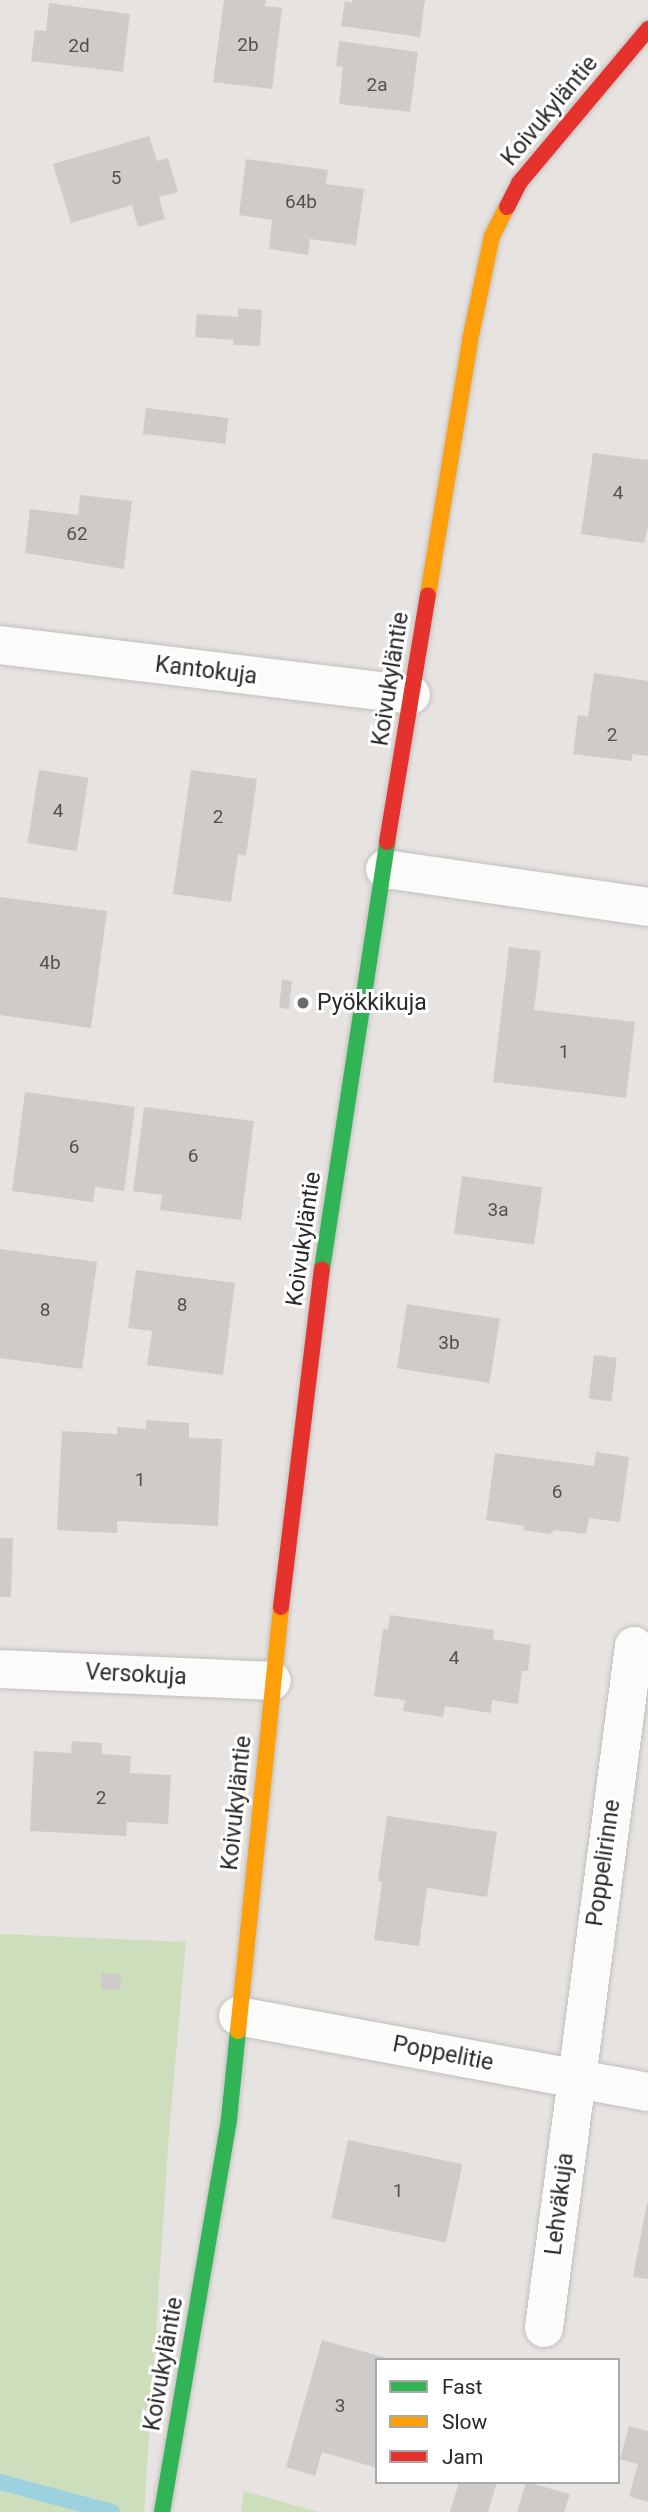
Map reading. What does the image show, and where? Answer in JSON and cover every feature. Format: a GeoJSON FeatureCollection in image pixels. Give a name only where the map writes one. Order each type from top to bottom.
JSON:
{"type":"FeatureCollection","features":[{"type":"Feature","properties":{"kind":"main road","name":"Koivukyläntie"},"geometry":{"type":"LineString","coordinates":[[162,2512],[229,2119],[272,1681],[317,1306],[359,1012],[385,869],[470,340],[492,236],[519,183],[648,29]]}},
{"type":"Feature","properties":{"kind":"street","name":"Kantokuja"},"geometry":{"type":"LineString","coordinates":[[0,645],[411,695]]}},
{"type":"Feature","properties":{"kind":"street"},"geometry":{"type":"LineString","coordinates":[[385,869],[648,907]]}},
{"type":"Feature","properties":{"kind":"street","name":"Poppelirinne"},"geometry":{"type":"LineString","coordinates":[[575,2079],[634,1646]]}},
{"type":"Feature","properties":{"kind":"street","name":"Versokuja"},"geometry":{"type":"LineString","coordinates":[[0,1669],[272,1681]]}},
{"type":"Feature","properties":{"kind":"street","name":"Poppelitie"},"geometry":{"type":"LineString","coordinates":[[238,2016],[648,2092]]}},
{"type":"Feature","properties":{"kind":"street","name":"Lehväkuja"},"geometry":{"type":"LineString","coordinates":[[544,2328],[575,2079]]}},
{"type":"Feature","properties":{"kind":"green space"},"geometry":{"type":"Polygon","coordinates":[[[0,1934],[186,1942],[169,2133],[144,2512],[0,2512],[0,1934]]]}},
{"type":"Feature","properties":{"kind":"green space"},"geometry":{"type":"Polygon","coordinates":[[[244,2491],[318,2512],[241,2512],[244,2491]]]}},
{"type":"Feature","properties":{"kind":"building"},"geometry":{"type":"Polygon","coordinates":[[[224,0],[266,0],[265,6],[282,8],[272,89],[213,82],[224,0]]]}},
{"type":"Feature","properties":{"kind":"building"},"geometry":{"type":"Polygon","coordinates":[[[352,0],[425,0],[420,37],[341,26],[345,1],[352,3],[352,0]]]}},
{"type":"Feature","properties":{"kind":"building"},"geometry":{"type":"Polygon","coordinates":[[[49,3],[130,14],[123,72],[31,61],[35,30],[46,31],[49,3]]]}},
{"type":"Feature","properties":{"kind":"building"},"geometry":{"type":"Polygon","coordinates":[[[339,41],[418,52],[410,112],[339,104],[343,67],[336,66],[339,41]]]}},
{"type":"Feature","properties":{"kind":"building"},"geometry":{"type":"Polygon","coordinates":[[[149,136],[157,161],[168,158],[178,192],[159,197],[165,219],[138,227],[132,205],[71,223],[53,164],[149,136]]]}},
{"type":"Feature","properties":{"kind":"building"},"geometry":{"type":"Polygon","coordinates":[[[246,159],[328,170],[326,184],[364,189],[356,245],[310,239],[308,255],[269,249],[272,220],[239,215],[246,159]]]}},
{"type":"Feature","properties":{"kind":"building"},"geometry":{"type":"Polygon","coordinates":[[[238,308],[262,310],[260,346],[233,345],[234,340],[195,337],[197,314],[238,317],[238,308]]]}},
{"type":"Feature","properties":{"kind":"building"},"geometry":{"type":"Polygon","coordinates":[[[146,408],[228,418],[225,444],[143,434],[146,408]]]}},
{"type":"Feature","properties":{"kind":"building"},"geometry":{"type":"Polygon","coordinates":[[[593,453],[648,460],[648,527],[644,543],[581,534],[593,453]]]}},
{"type":"Feature","properties":{"kind":"building"},"geometry":{"type":"Polygon","coordinates":[[[80,495],[132,501],[124,569],[25,553],[30,509],[78,515],[80,495]]]}},
{"type":"Feature","properties":{"kind":"building"},"geometry":{"type":"Polygon","coordinates":[[[594,673],[648,681],[648,756],[632,754],[632,761],[573,754],[578,715],[588,717],[594,673]]]}},
{"type":"Feature","properties":{"kind":"building"},"geometry":{"type":"Polygon","coordinates":[[[39,770],[88,778],[77,851],[27,843],[39,770]]]}},
{"type":"Feature","properties":{"kind":"building"},"geometry":{"type":"Polygon","coordinates":[[[191,770],[257,779],[246,856],[238,854],[231,902],[173,894],[191,770]]]}},
{"type":"Feature","properties":{"kind":"building"},"geometry":{"type":"Polygon","coordinates":[[[0,897],[107,911],[91,1028],[0,1015],[0,897]]]}},
{"type":"Feature","properties":{"kind":"building"},"geometry":{"type":"Polygon","coordinates":[[[509,947],[541,951],[534,1010],[635,1022],[626,1098],[493,1082],[509,947]]]}},
{"type":"Feature","properties":{"kind":"building"},"geometry":{"type":"Polygon","coordinates":[[[282,980],[292,981],[289,1009],[279,1008],[282,980]]]}},
{"type":"Feature","properties":{"kind":"building"},"geometry":{"type":"Polygon","coordinates":[[[25,1092],[135,1107],[124,1191],[95,1187],[93,1202],[12,1191],[25,1092]]]}},
{"type":"Feature","properties":{"kind":"building"},"geometry":{"type":"Polygon","coordinates":[[[144,1107],[254,1121],[241,1220],[160,1210],[162,1195],[133,1191],[144,1107]]]}},
{"type":"Feature","properties":{"kind":"building"},"geometry":{"type":"Polygon","coordinates":[[[462,1176],[542,1187],[534,1245],[454,1233],[462,1176]]]}},
{"type":"Feature","properties":{"kind":"building"},"geometry":{"type":"Polygon","coordinates":[[[0,1249],[97,1262],[82,1369],[0,1358],[0,1249]]]}},
{"type":"Feature","properties":{"kind":"building"},"geometry":{"type":"Polygon","coordinates":[[[136,1270],[235,1283],[223,1375],[147,1365],[152,1331],[128,1328],[136,1270]]]}},
{"type":"Feature","properties":{"kind":"building"},"geometry":{"type":"Polygon","coordinates":[[[407,1304],[500,1319],[490,1383],[397,1368],[407,1304]]]}},
{"type":"Feature","properties":{"kind":"building"},"geometry":{"type":"Polygon","coordinates":[[[594,1355],[617,1358],[611,1401],[589,1399],[594,1355]]]}},
{"type":"Feature","properties":{"kind":"building"},"geometry":{"type":"Polygon","coordinates":[[[146,1420],[189,1423],[189,1438],[222,1439],[218,1526],[117,1521],[117,1533],[57,1530],[62,1431],[117,1434],[117,1427],[146,1429],[146,1420]]]}},
{"type":"Feature","properties":{"kind":"building"},"geometry":{"type":"Polygon","coordinates":[[[596,1452],[629,1457],[620,1522],[589,1518],[586,1534],[555,1530],[550,1534],[523,1530],[524,1526],[486,1520],[495,1453],[594,1466],[596,1452]]]}},
{"type":"Feature","properties":{"kind":"building"},"geometry":{"type":"Polygon","coordinates":[[[0,1538],[13,1538],[11,1597],[0,1597],[0,1538]]]}},
{"type":"Feature","properties":{"kind":"building"},"geometry":{"type":"Polygon","coordinates":[[[390,1615],[494,1630],[493,1639],[531,1645],[528,1671],[522,1671],[518,1704],[492,1700],[491,1713],[445,1706],[443,1717],[403,1711],[405,1700],[374,1696],[383,1629],[388,1629],[390,1615]]]}},
{"type":"Feature","properties":{"kind":"building"},"geometry":{"type":"Polygon","coordinates":[[[72,1741],[102,1743],[102,1754],[131,1756],[130,1773],[171,1775],[168,1824],[127,1822],[126,1836],[30,1831],[34,1751],[71,1753],[72,1741]]]}},
{"type":"Feature","properties":{"kind":"building"},"geometry":{"type":"Polygon","coordinates":[[[387,1816],[497,1832],[487,1897],[427,1888],[419,1946],[374,1940],[382,1882],[378,1881],[387,1816]]]}},
{"type":"Feature","properties":{"kind":"building"},"geometry":{"type":"Polygon","coordinates":[[[102,1973],[121,1974],[120,1990],[101,1989],[102,1973]]]}},
{"type":"Feature","properties":{"kind":"building"},"geometry":{"type":"Polygon","coordinates":[[[348,2140],[462,2164],[446,2243],[331,2218],[348,2140]]]}},
{"type":"Feature","properties":{"kind":"building"},"geometry":{"type":"Polygon","coordinates":[[[648,2204],[648,2279],[633,2277],[648,2204]]]}},
{"type":"Feature","properties":{"kind":"building"},"geometry":{"type":"Polygon","coordinates":[[[322,2340],[386,2358],[375,2358],[375,2467],[322,2452],[315,2476],[286,2467],[322,2340]]]}},
{"type":"Feature","properties":{"kind":"building"},"geometry":{"type":"Polygon","coordinates":[[[629,2426],[648,2431],[648,2502],[629,2496],[638,2464],[620,2459],[629,2426]]]}},
{"type":"Feature","properties":{"kind":"building"},"geometry":{"type":"Polygon","coordinates":[[[458,2484],[496,2484],[488,2512],[450,2512],[458,2484]]]}},
{"type":"Feature","properties":{"kind":"building"},"geometry":{"type":"Polygon","coordinates":[[[525,2484],[570,2494],[564,2512],[517,2512],[525,2484]]]}},
{"type":"Feature","properties":{"kind":"waterway"},"geometry":{"type":"LineString","coordinates":[[0,2482],[112,2512]]}},
{"type":"Feature","properties":{"kind":"traffic: fast"},"geometry":{"type":"LineString","coordinates":[[322,1269],[387,842]]}},
{"type":"Feature","properties":{"kind":"traffic: fast"},"geometry":{"type":"LineString","coordinates":[[162,2512],[229,2119],[238,2031]]}},
{"type":"Feature","properties":{"kind":"traffic: slow"},"geometry":{"type":"LineString","coordinates":[[428,595],[470,340],[492,236],[507,207]]}},
{"type":"Feature","properties":{"kind":"traffic: slow"},"geometry":{"type":"LineString","coordinates":[[238,2031],[281,1607]]}},
{"type":"Feature","properties":{"kind":"traffic: jam"},"geometry":{"type":"LineString","coordinates":[[507,207],[519,183],[648,29]]}},
{"type":"Feature","properties":{"kind":"traffic: jam"},"geometry":{"type":"LineString","coordinates":[[387,842],[428,595]]}},
{"type":"Feature","properties":{"kind":"traffic: jam"},"geometry":{"type":"LineString","coordinates":[[281,1607],[322,1269]]}},
{"type":"Feature","properties":{"kind":"place","name":"Pyökkikuja"},"geometry":{"type":"Point","coordinates":[303,1003]}}]}
